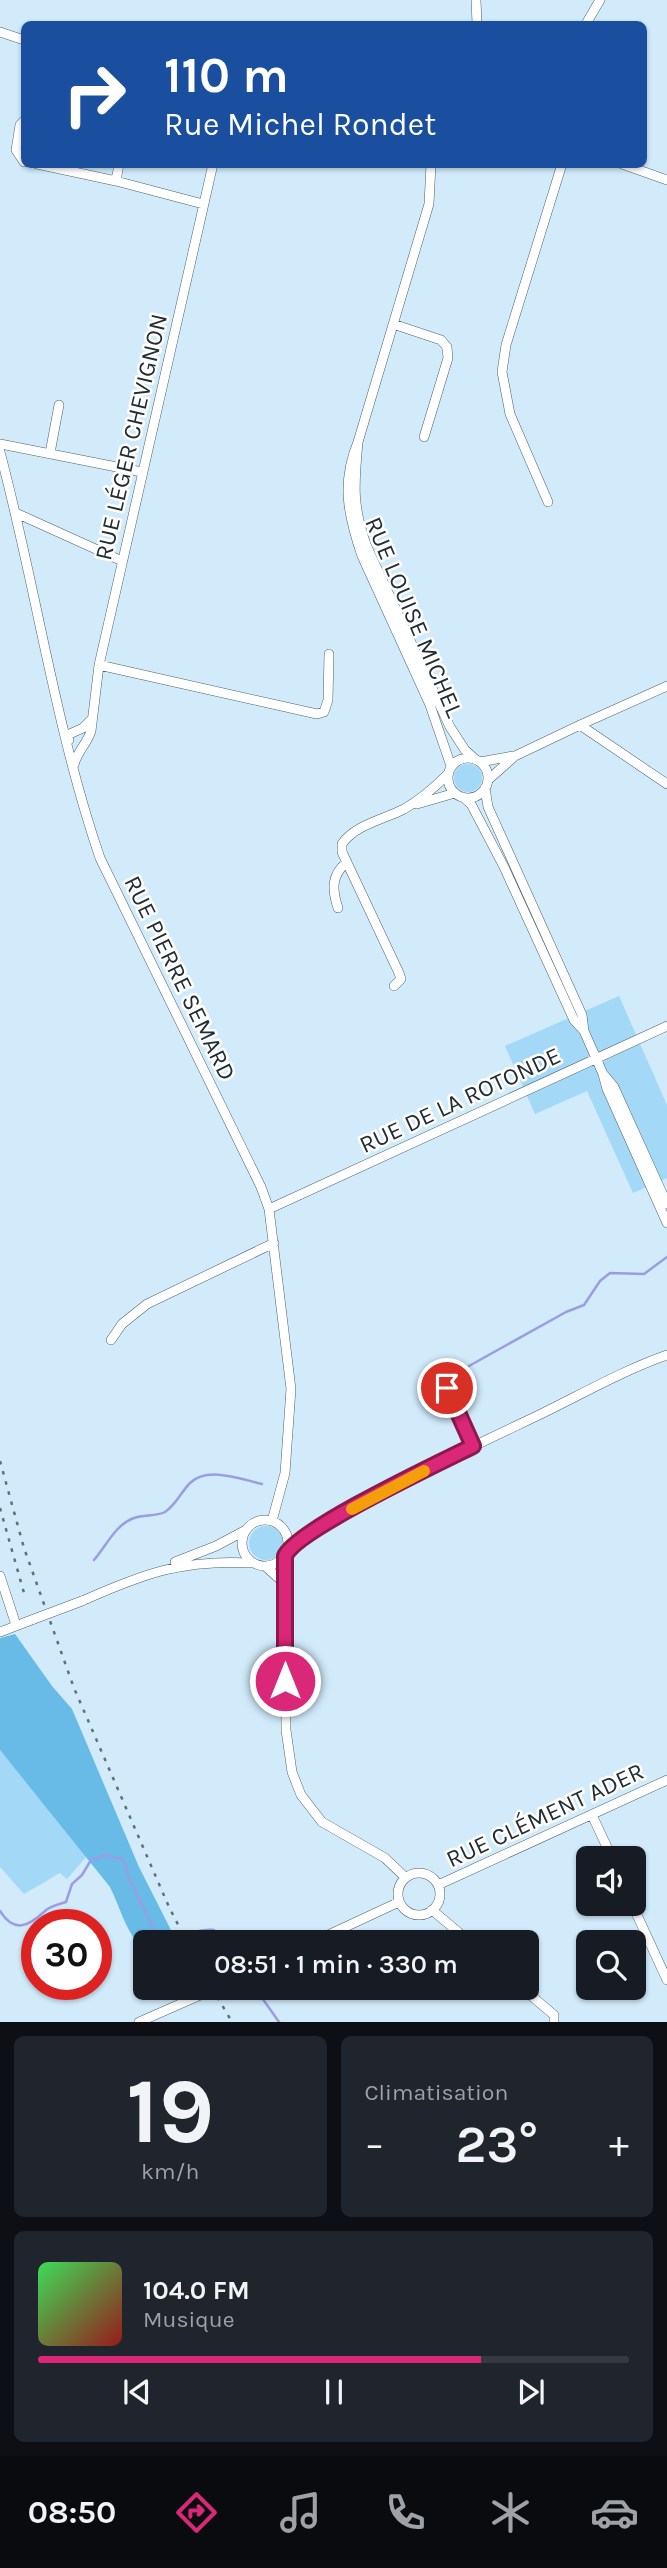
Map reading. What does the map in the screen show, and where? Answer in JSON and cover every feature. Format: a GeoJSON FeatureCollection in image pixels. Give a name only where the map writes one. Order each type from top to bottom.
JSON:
{"type":"FeatureCollection","features":[{"type":"Feature","properties":{"kind":"street"},"geometry":{"type":"LineString","coordinates":[[476,0],[477,21]]}},
{"type":"Feature","properties":{"kind":"street"},"geometry":{"type":"LineString","coordinates":[[588,21],[600,0]]}},
{"type":"Feature","properties":{"kind":"street"},"geometry":{"type":"LineString","coordinates":[[0,32],[21,39]]}},
{"type":"Feature","properties":{"kind":"street"},"geometry":{"type":"LineString","coordinates":[[21,124],[16,150],[21,158]]}},
{"type":"Feature","properties":{"kind":"street"},"geometry":{"type":"LineString","coordinates":[[56,168],[203,204]]}},
{"type":"Feature","properties":{"kind":"street"},"geometry":{"type":"LineString","coordinates":[[116,181],[118,168]]}},
{"type":"Feature","properties":{"kind":"street","name":"RUE LÉGER CHEVIGNON"},"geometry":{"type":"LineString","coordinates":[[74,767],[76,756],[88,741],[99,665],[121,561],[212,168]]}},
{"type":"Feature","properties":{"kind":"street","name":"RUE LOUISE MICHEL"},"geometry":{"type":"LineString","coordinates":[[431,168],[429,204],[358,442],[349,464],[347,484],[354,533],[362,556],[430,705],[450,770]]}},
{"type":"Feature","properties":{"kind":"street"},"geometry":{"type":"LineString","coordinates":[[548,502],[510,414],[502,372],[506,345],[561,168]]}},
{"type":"Feature","properties":{"kind":"street"},"geometry":{"type":"LineString","coordinates":[[633,168],[667,180]]}},
{"type":"Feature","properties":{"kind":"street"},"geometry":{"type":"LineString","coordinates":[[393,324],[441,340],[447,347],[448,358],[424,437]]}},
{"type":"Feature","properties":{"kind":"street"},"geometry":{"type":"LineString","coordinates":[[50,453],[59,405]]}},
{"type":"Feature","properties":{"kind":"street","name":"RUE LOUISE MICHEL"},"geometry":{"type":"LineString","coordinates":[[358,442],[354,486],[361,530],[367,547],[450,727],[465,750],[478,761]]}},
{"type":"Feature","properties":{"kind":"street"},"geometry":{"type":"LineString","coordinates":[[0,444],[142,472]]}},
{"type":"Feature","properties":{"kind":"street","name":"RUE PIERRE SEMARD"},"geometry":{"type":"LineString","coordinates":[[0,452],[65,736],[100,858],[261,1187],[269,1209],[291,1389],[285,1473],[272,1521]]}},
{"type":"Feature","properties":{"kind":"street"},"geometry":{"type":"LineString","coordinates":[[16,513],[121,561]]}},
{"type":"Feature","properties":{"kind":"street"},"geometry":{"type":"LineString","coordinates":[[99,665],[317,715],[324,712],[328,700],[329,654]]}},
{"type":"Feature","properties":{"kind":"street"},"geometry":{"type":"LineString","coordinates":[[405,808],[434,788],[462,759],[478,761],[515,756],[667,686]]}},
{"type":"Feature","properties":{"kind":"street"},"geometry":{"type":"LineString","coordinates":[[65,736],[73,734],[92,720]]}},
{"type":"Feature","properties":{"kind":"street"},"geometry":{"type":"LineString","coordinates":[[580,725],[667,783]]}},
{"type":"Feature","properties":{"kind":"street"},"geometry":{"type":"LineString","coordinates":[[65,736],[82,747]]}},
{"type":"Feature","properties":{"kind":"street"},"geometry":{"type":"LineString","coordinates":[[394,986],[401,979],[347,862],[342,844],[345,838],[405,808],[438,796],[475,796],[515,756]]}},
{"type":"Feature","properties":{"kind":"street"},"geometry":{"type":"LineString","coordinates":[[478,761],[487,773],[488,807],[582,1015],[584,1031]]}},
{"type":"Feature","properties":{"kind":"street"},"geometry":{"type":"LineString","coordinates":[[450,770],[449,784],[471,804],[504,867],[574,1020],[584,1031],[597,1058],[611,1100],[667,1223]]}},
{"type":"Feature","properties":{"kind":"street"},"geometry":{"type":"LineString","coordinates":[[338,908],[333,893],[335,876],[347,862]]}},
{"type":"Feature","properties":{"kind":"street","name":"RUE DE LA ROTONDE"},"geometry":{"type":"LineString","coordinates":[[269,1209],[667,1026]]}},
{"type":"Feature","properties":{"kind":"street"},"geometry":{"type":"LineString","coordinates":[[603,1074],[614,1087],[667,1205]]}},
{"type":"Feature","properties":{"kind":"street"},"geometry":{"type":"LineString","coordinates":[[111,1340],[122,1324],[147,1304],[274,1243]]}},
{"type":"Feature","properties":{"kind":"street"},"geometry":{"type":"LineString","coordinates":[[265,1566],[279,1562],[300,1538],[382,1492],[664,1356]]}},
{"type":"Feature","properties":{"kind":"street"},"geometry":{"type":"LineString","coordinates":[[443,1381],[473,1446]]}},
{"type":"Feature","properties":{"kind":"street"},"geometry":{"type":"LineString","coordinates":[[0,1632],[216,1546],[257,1522],[272,1521],[282,1528],[301,1532],[333,1520]]}},
{"type":"Feature","properties":{"kind":"street"},"geometry":{"type":"LineString","coordinates":[[282,1528],[288,1538],[285,1584],[286,1730],[292,1772],[300,1795],[322,1822],[385,1857],[405,1877]]}},
{"type":"Feature","properties":{"kind":"street"},"geometry":{"type":"LineString","coordinates":[[246,1530],[243,1549],[253,1563]]}},
{"type":"Feature","properties":{"kind":"street"},"geometry":{"type":"LineString","coordinates":[[148,1574],[195,1563],[253,1563],[265,1566],[285,1584]]}},
{"type":"Feature","properties":{"kind":"street"},"geometry":{"type":"LineString","coordinates":[[0,1576],[16,1625]]}},
{"type":"Feature","properties":{"kind":"street","name":"RUE CLÉMENT ADER"},"geometry":{"type":"LineString","coordinates":[[438,1885],[667,1780]]}},
{"type":"Feature","properties":{"kind":"street"},"geometry":{"type":"LineString","coordinates":[[592,1815],[606,1846]]}},
{"type":"Feature","properties":{"kind":"street"},"geometry":{"type":"LineString","coordinates":[[423,1872],[430,1875],[438,1885],[440,1896],[432,1910],[420,1915],[402,1908],[397,1891],[405,1877],[423,1872]]}},
{"type":"Feature","properties":{"kind":"street"},"geometry":{"type":"LineString","coordinates":[[339,1930],[399,1902]]}},
{"type":"Feature","properties":{"kind":"street"},"geometry":{"type":"LineString","coordinates":[[432,1910],[456,1930]]}},
{"type":"Feature","properties":{"kind":"street"},"geometry":{"type":"LineString","coordinates":[[638,1916],[667,1980]]}},
{"type":"Feature","properties":{"kind":"street"},"geometry":{"type":"LineString","coordinates":[[139,2022],[189,2000]]}},
{"type":"Feature","properties":{"kind":"street"},"geometry":{"type":"LineString","coordinates":[[536,2000],[554,2015],[554,2022]]}},
{"type":"Feature","properties":{"kind":"shaded area"},"geometry":{"type":"Polygon","coordinates":[[[468,764],[478,768],[482,778],[478,788],[468,792],[458,788],[454,778],[458,768],[468,764]]]}},
{"type":"Feature","properties":{"kind":"shaded area"},"geometry":{"type":"Polygon","coordinates":[[[619,996],[667,1105],[667,1178],[633,1193],[587,1091],[535,1114],[505,1046],[619,996]]]}},
{"type":"Feature","properties":{"kind":"shaded area"},"geometry":{"type":"Polygon","coordinates":[[[266,1526],[278,1531],[283,1543],[278,1555],[266,1560],[254,1555],[249,1543],[254,1531],[266,1526]]]}},
{"type":"Feature","properties":{"kind":"shaded area"},"geometry":{"type":"Polygon","coordinates":[[[15,1634],[72,1709],[139,1867],[171,1930],[133,1930],[133,1936],[110,1887],[0,1750],[0,1638],[15,1634]]]}},
{"type":"Feature","properties":{"kind":"shaded area"},"geometry":{"type":"Polygon","coordinates":[[[0,1750],[87,1856],[67,1879],[60,1873],[24,1894],[0,1867],[0,1750]]]}},
{"type":"Feature","properties":{"kind":"waterway"},"geometry":{"type":"LineString","coordinates":[[460,1371],[566,1312],[584,1305],[600,1281],[610,1273],[644,1274],[667,1257]]}},
{"type":"Feature","properties":{"kind":"waterway"},"geometry":{"type":"LineString","coordinates":[[94,1560],[122,1525],[138,1517],[165,1512],[197,1478],[205,1475],[225,1475],[262,1484]]}},
{"type":"Feature","properties":{"kind":"waterway"},"geometry":{"type":"LineString","coordinates":[[0,1911],[16,1925],[33,1921],[50,1908],[66,1902],[72,1884],[82,1875],[91,1860],[106,1855],[123,1860],[129,1879],[154,1930]]}},
{"type":"Feature","properties":{"kind":"waterway"},"geometry":{"type":"LineString","coordinates":[[263,2000],[279,2022]]}},
{"type":"Feature","properties":{"kind":"railway"},"geometry":{"type":"LineString","coordinates":[[0,1461],[24,1548],[74,1688],[181,1930]]}},
{"type":"Feature","properties":{"kind":"railway"},"geometry":{"type":"LineString","coordinates":[[0,1508],[24,1593]]}},
{"type":"Feature","properties":{"kind":"railway"},"geometry":{"type":"LineString","coordinates":[[219,2000],[232,2022]]}},
{"type":"Feature","properties":{"kind":"slow traffic"},"geometry":{"type":"LineString","coordinates":[[352,1509],[424,1471]]}},
{"type":"Feature","properties":{"kind":"route"},"geometry":{"type":"LineString","coordinates":[[285,1681],[285,1556],[288,1549],[300,1538],[382,1492],[473,1446],[447,1388]]}}]}
